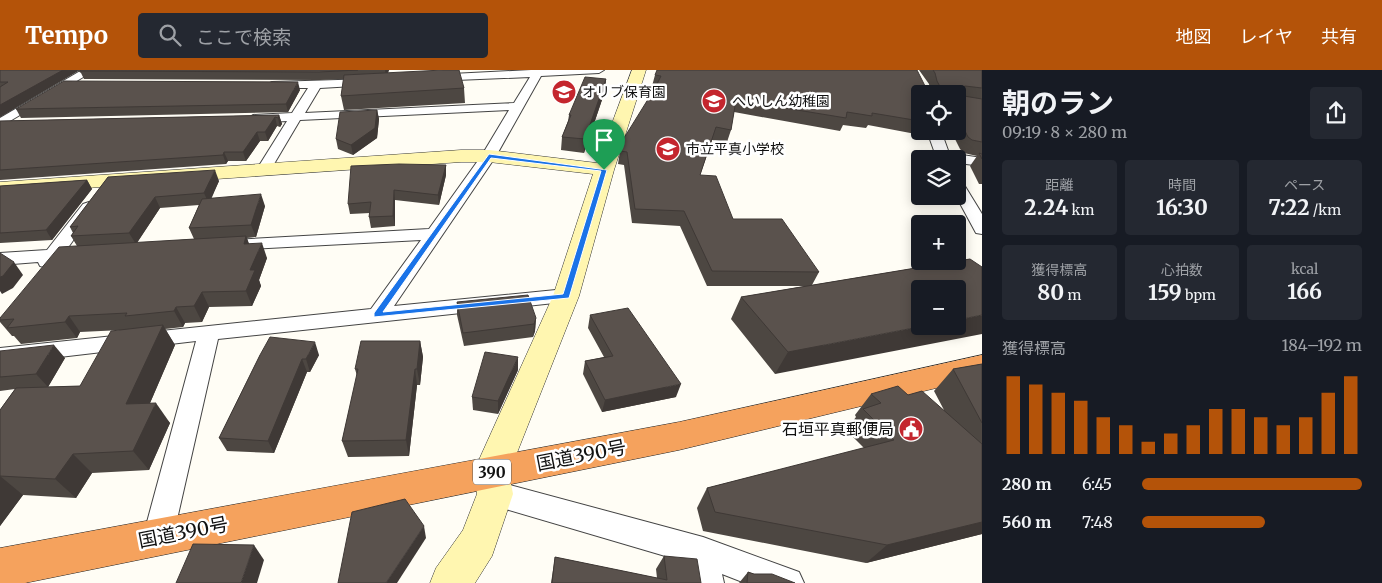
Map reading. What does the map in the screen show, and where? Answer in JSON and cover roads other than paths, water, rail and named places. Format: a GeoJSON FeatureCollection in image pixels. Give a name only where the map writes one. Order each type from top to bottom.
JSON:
{"type":"FeatureCollection","features":[{"type":"Feature","properties":{"kind":"highway","name":"国道390号"},"geometry":{"type":"LineString","coordinates":[[0,568],[158,537],[493,484],[679,436],[982,366]]}},
{"type":"Feature","properties":{"kind":"street"},"geometry":{"type":"LineString","coordinates":[[0,124],[90,70]]}},
{"type":"Feature","properties":{"kind":"street"},"geometry":{"type":"LineString","coordinates":[[419,79],[599,70]]}},
{"type":"Feature","properties":{"kind":"street"},"geometry":{"type":"LineString","coordinates":[[451,583],[478,542],[493,484],[566,296],[604,170],[639,70]]}},
{"type":"Feature","properties":{"kind":"street"},"geometry":{"type":"LineString","coordinates":[[377,315],[489,156],[538,72]]}},
{"type":"Feature","properties":{"kind":"street"},"geometry":{"type":"LineString","coordinates":[[259,84],[316,85],[381,81]]}},
{"type":"Feature","properties":{"kind":"street"},"geometry":{"type":"LineString","coordinates":[[66,84],[86,84]]}},
{"type":"Feature","properties":{"kind":"street"},"geometry":{"type":"LineString","coordinates":[[264,169],[316,85]]}},
{"type":"Feature","properties":{"kind":"street"},"geometry":{"type":"LineString","coordinates":[[9,105],[28,106]]}},
{"type":"Feature","properties":{"kind":"street"},"geometry":{"type":"LineString","coordinates":[[236,119],[295,118],[518,106]]}},
{"type":"Feature","properties":{"kind":"street"},"geometry":{"type":"LineString","coordinates":[[0,124],[20,124]]}},
{"type":"Feature","properties":{"kind":"street"},"geometry":{"type":"LineString","coordinates":[[0,188],[264,169],[489,156],[604,170]]}},
{"type":"Feature","properties":{"kind":"street"},"geometry":{"type":"LineString","coordinates":[[966,160],[982,162]]}},
{"type":"Feature","properties":{"kind":"street"},"geometry":{"type":"LineString","coordinates":[[35,278],[109,181]]}},
{"type":"Feature","properties":{"kind":"street"},"geometry":{"type":"LineString","coordinates":[[966,200],[982,229]]}},
{"type":"Feature","properties":{"kind":"street"},"geometry":{"type":"LineString","coordinates":[[218,246],[433,234]]}},
{"type":"Feature","properties":{"kind":"street"},"geometry":{"type":"LineString","coordinates":[[0,259],[101,252]]}},
{"type":"Feature","properties":{"kind":"street"},"geometry":{"type":"LineString","coordinates":[[0,356],[210,332],[566,296]]}},
{"type":"Feature","properties":{"kind":"street"},"geometry":{"type":"LineString","coordinates":[[158,537],[210,332]]}},
{"type":"Feature","properties":{"kind":"street"},"geometry":{"type":"LineString","coordinates":[[493,484],[703,552],[788,583]]}},
{"type":"Feature","properties":{"kind":"street"},"geometry":{"type":"LineString","coordinates":[[703,552],[708,583]]}},
{"type":"Feature","properties":{"kind":"place","name":"オリブ保育園"},"geometry":{"type":"Point","coordinates":[564,92]}},
{"type":"Feature","properties":{"kind":"place","name":"へいしん幼稚園"},"geometry":{"type":"Point","coordinates":[714,101]}},
{"type":"Feature","properties":{"kind":"place","name":"市立平真小学校"},"geometry":{"type":"Point","coordinates":[668,149]}},
{"type":"Feature","properties":{"kind":"place","name":"石垣平真郵便局"},"geometry":{"type":"Point","coordinates":[911,429]}}]}
